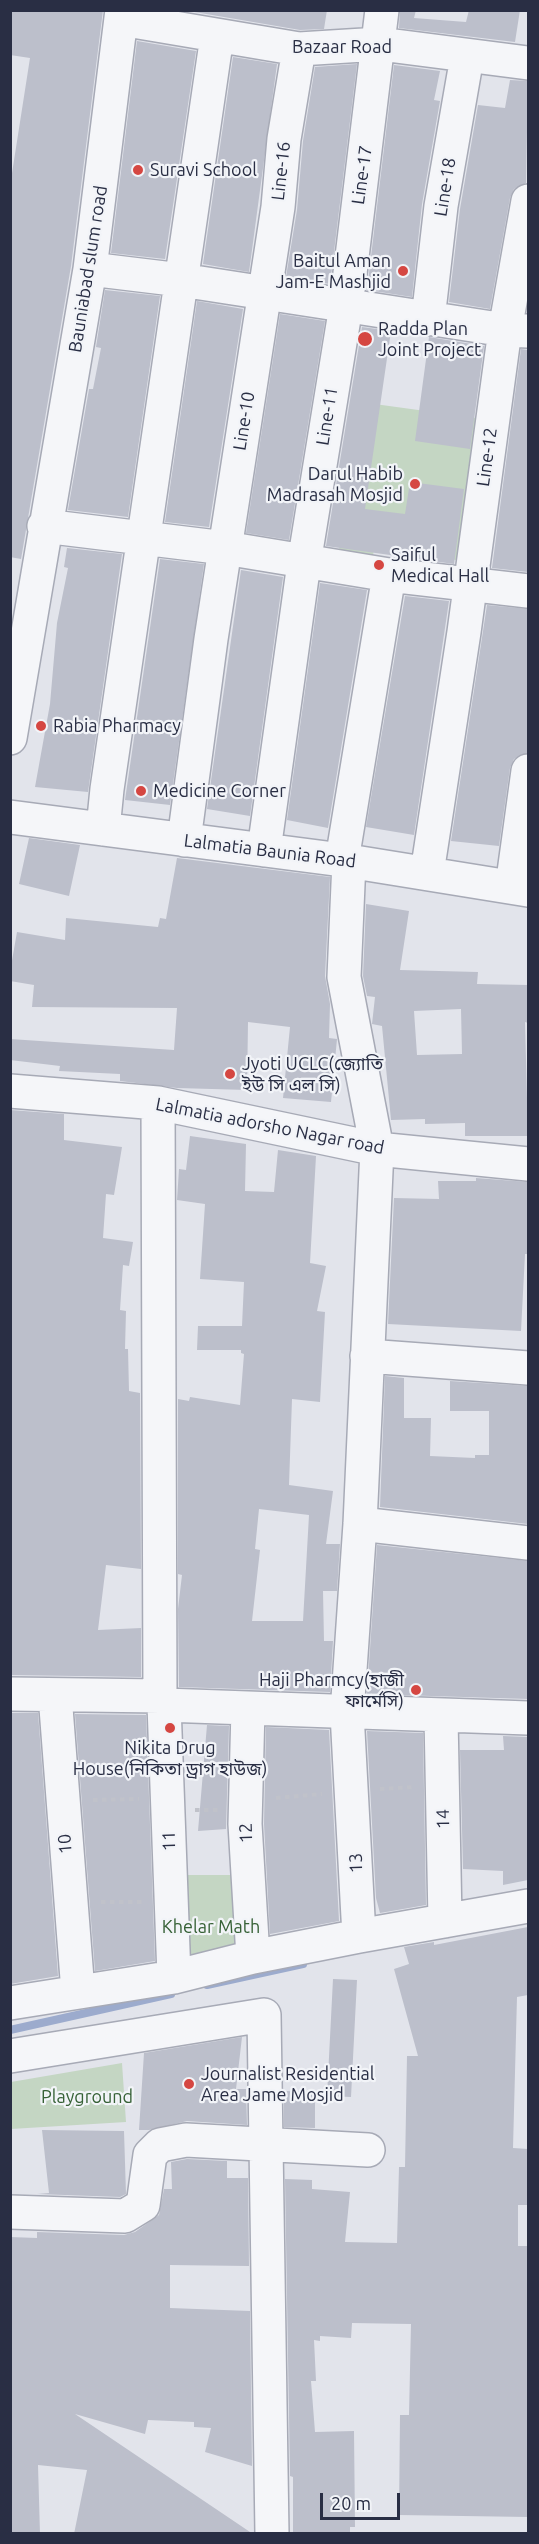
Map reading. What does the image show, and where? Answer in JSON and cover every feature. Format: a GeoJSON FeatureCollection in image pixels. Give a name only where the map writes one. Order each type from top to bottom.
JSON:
{"type":"FeatureCollection","features":[{"type":"Feature","properties":{"kind":"street","name":"Line-17"},"geometry":{"type":"LineString","coordinates":[[346,306],[353,236],[380,44],[382,10]]}},
{"type":"Feature","properties":{"kind":"street","name":"Bazaar Road"},"geometry":{"type":"LineString","coordinates":[[121,15],[216,36],[299,49],[380,44],[467,57],[528,63]]}},
{"type":"Feature","properties":{"kind":"street","name":"Bauniabad slum road"},"geometry":{"type":"LineString","coordinates":[[10,738],[44,526],[90,269],[121,15]]}},
{"type":"Feature","properties":{"kind":"street"},"geometry":{"type":"LineString","coordinates":[[103,829],[216,36]]}},
{"type":"Feature","properties":{"kind":"street","name":"Line-16"},"geometry":{"type":"LineString","coordinates":[[264,294],[299,49]]}},
{"type":"Feature","properties":{"kind":"street","name":"Line-18"},"geometry":{"type":"LineString","coordinates":[[428,319],[441,206],[467,57]]}},
{"type":"Feature","properties":{"kind":"street","name":"Line-12"},"geometry":{"type":"LineString","coordinates":[[427,873],[470,584],[517,330],[528,201]]}},
{"type":"Feature","properties":{"kind":"street"},"geometry":{"type":"LineString","coordinates":[[90,269],[181,280],[428,319],[517,330]]}},
{"type":"Feature","properties":{"kind":"street","name":"Line-10"},"geometry":{"type":"LineString","coordinates":[[184,840],[264,294]]}},
{"type":"Feature","properties":{"kind":"street","name":"Line-11"},"geometry":{"type":"LineString","coordinates":[[264,850],[304,563],[346,306]]}},
{"type":"Feature","properties":{"kind":"street"},"geometry":{"type":"LineString","coordinates":[[44,526],[225,548],[304,563],[389,575],[528,591]]}},
{"type":"Feature","properties":{"kind":"street","name":"13"},"geometry":{"type":"LineString","coordinates":[[359,1936],[353,1791],[347,1713],[360,1524],[377,1149],[344,977],[346,860],[389,575]]}},
{"type":"Feature","properties":{"kind":"street"},"geometry":{"type":"LineString","coordinates":[[520,888],[528,771]]}},
{"type":"Feature","properties":{"kind":"street","name":"Lalmatia Baunia Road"},"geometry":{"type":"LineString","coordinates":[[10,818],[346,860],[520,888]]}},
{"type":"Feature","properties":{"kind":"street","name":"Lalmatia adorsho Nagar road"},"geometry":{"type":"LineString","coordinates":[[10,1091],[158,1103],[377,1149],[528,1164]]}},
{"type":"Feature","properties":{"kind":"street","name":"11"},"geometry":{"type":"LineString","coordinates":[[158,1103],[162,1700],[174,1977]]}},
{"type":"Feature","properties":{"kind":"street"},"geometry":{"type":"LineString","coordinates":[[367,1356],[528,1368]]}},
{"type":"Feature","properties":{"kind":"street"},"geometry":{"type":"LineString","coordinates":[[360,1524],[528,1543]]}},
{"type":"Feature","properties":{"kind":"street"},"geometry":{"type":"LineString","coordinates":[[10,1694],[162,1700],[248,1709],[528,1718]]}},
{"type":"Feature","properties":{"kind":"street","name":"10"},"geometry":{"type":"LineString","coordinates":[[55,1695],[78,1992]]}},
{"type":"Feature","properties":{"kind":"street","name":"12"},"geometry":{"type":"LineString","coordinates":[[248,1709],[245,1805],[253,1957]]}},
{"type":"Feature","properties":{"kind":"street","name":"14"},"geometry":{"type":"LineString","coordinates":[[441,1717],[445,1922]]}},
{"type":"Feature","properties":{"kind":"street"},"geometry":{"type":"LineString","coordinates":[[10,2003],[174,1977],[253,1957],[528,1906]]}},
{"type":"Feature","properties":{"kind":"street"},"geometry":{"type":"LineString","coordinates":[[10,2056],[264,2014],[272,2534]]}},
{"type":"Feature","properties":{"kind":"street"},"geometry":{"type":"LineString","coordinates":[[10,2212],[125,2216],[143,2205],[150,2155],[160,2145],[186,2140],[368,2150]]}},
{"type":"Feature","properties":{"kind":"path"},"geometry":{"type":"LineString","coordinates":[[62,1801],[245,1805],[353,1791],[442,1786]]}},
{"type":"Feature","properties":{"kind":"path"},"geometry":{"type":"LineString","coordinates":[[70,1903],[171,1901]]}},
{"type":"Feature","properties":{"kind":"green space","name":"Darul Habib Madrasah Mosjid"},"geometry":{"type":"Polygon","coordinates":[[[360,402],[491,420],[471,562],[374,549],[371,569],[337,565],[360,402]]]}},
{"type":"Feature","properties":{"kind":"green space","name":"Khelar Math"},"geometry":{"type":"Polygon","coordinates":[[[182,1875],[234,1875],[241,1949],[183,1967],[182,1875]]]}},
{"type":"Feature","properties":{"kind":"green space","name":"Playground"},"geometry":{"type":"Polygon","coordinates":[[[122,2063],[126,2122],[11,2129],[11,2082],[122,2063]]]}},
{"type":"Feature","properties":{"kind":"building"},"geometry":{"type":"Polygon","coordinates":[[[10,10],[103,10],[71,266],[21,559],[10,557],[10,186],[30,58],[10,55],[10,10]]]}},
{"type":"Feature","properties":{"kind":"building"},"geometry":{"type":"Polygon","coordinates":[[[183,10],[327,10],[324,29],[300,30],[183,10]]]}},
{"type":"Feature","properties":{"kind":"building"},"geometry":{"type":"Polygon","coordinates":[[[400,10],[416,10],[414,18],[466,22],[469,10],[520,10],[515,42],[399,28],[400,10]]]}},
{"type":"Feature","properties":{"kind":"building"},"geometry":{"type":"Polygon","coordinates":[[[137,41],[196,51],[165,259],[111,253],[137,41]]]}},
{"type":"Feature","properties":{"kind":"building"},"geometry":{"type":"Polygon","coordinates":[[[233,57],[277,64],[249,272],[203,264],[233,57]]]}},
{"type":"Feature","properties":{"kind":"building"},"geometry":{"type":"Polygon","coordinates":[[[357,64],[330,284],[286,277],[315,67],[357,64]]]}},
{"type":"Feature","properties":{"kind":"building"},"geometry":{"type":"Polygon","coordinates":[[[394,65],[440,71],[434,100],[440,101],[422,204],[412,297],[367,290],[394,65]]]}},
{"type":"Feature","properties":{"kind":"building"},"geometry":{"type":"Polygon","coordinates":[[[510,80],[528,81],[526,183],[514,189],[510,198],[490,309],[449,302],[460,209],[478,105],[505,108],[510,80]]]}},
{"type":"Feature","properties":{"kind":"building"},"geometry":{"type":"Polygon","coordinates":[[[105,290],[160,296],[128,517],[68,510],[89,389],[93,389],[101,348],[96,347],[105,290]]]}},
{"type":"Feature","properties":{"kind":"building"},"geometry":{"type":"Polygon","coordinates":[[[197,301],[243,309],[209,527],[165,522],[197,301]]]}},
{"type":"Feature","properties":{"kind":"building"},"geometry":{"type":"Polygon","coordinates":[[[280,314],[325,321],[289,540],[246,533],[280,314]]]}},
{"type":"Feature","properties":{"kind":"building"},"geometry":{"type":"Polygon","coordinates":[[[362,327],[391,331],[365,509],[405,514],[410,482],[464,489],[454,564],[326,546],[362,327]]]}},
{"type":"Feature","properties":{"kind":"building"},"geometry":{"type":"Polygon","coordinates":[[[429,337],[484,346],[470,449],[415,441],[429,337]]]}},
{"type":"Feature","properties":{"kind":"building"},"geometry":{"type":"Polygon","coordinates":[[[521,349],[528,350],[528,572],[492,568],[521,349]]]}},
{"type":"Feature","properties":{"kind":"building"},"geometry":{"type":"Polygon","coordinates":[[[67,548],[122,554],[88,792],[35,787],[50,704],[57,623],[68,568],[64,567],[67,548]]]}},
{"type":"Feature","properties":{"kind":"building"},"geometry":{"type":"Polygon","coordinates":[[[160,559],[204,564],[170,805],[125,800],[160,559]]]}},
{"type":"Feature","properties":{"kind":"building"},"geometry":{"type":"Polygon","coordinates":[[[241,570],[283,577],[250,816],[207,809],[241,570]]]}},
{"type":"Feature","properties":{"kind":"building"},"geometry":{"type":"Polygon","coordinates":[[[320,583],[367,590],[328,828],[287,820],[320,583]]]}},
{"type":"Feature","properties":{"kind":"building"},"geometry":{"type":"Polygon","coordinates":[[[405,596],[449,601],[414,835],[366,827],[405,596]]]}},
{"type":"Feature","properties":{"kind":"building"},"geometry":{"type":"Polygon","coordinates":[[[487,605],[528,609],[528,753],[514,759],[510,768],[499,846],[451,841],[487,605]]]}},
{"type":"Feature","properties":{"kind":"building"},"geometry":{"type":"Polygon","coordinates":[[[29,838],[80,845],[69,896],[19,884],[29,838]]]}},
{"type":"Feature","properties":{"kind":"building"},"geometry":{"type":"Polygon","coordinates":[[[177,858],[330,877],[325,976],[330,1004],[329,1038],[337,1039],[331,1102],[283,1098],[290,1027],[248,1022],[247,1090],[177,1088],[120,1081],[120,1074],[59,1071],[60,1066],[10,1060],[10,1039],[174,1050],[177,1008],[32,1007],[34,985],[10,981],[10,972],[17,932],[65,940],[66,918],[158,927],[160,918],[166,919],[177,858]]]}},
{"type":"Feature","properties":{"kind":"building"},"geometry":{"type":"Polygon","coordinates":[[[366,904],[409,911],[400,970],[478,972],[477,984],[528,985],[528,1023],[525,1022],[528,1136],[465,1136],[465,1123],[425,1124],[425,1119],[391,1120],[382,1026],[372,1024],[375,997],[367,996],[363,976],[366,904]],[[461,1009],[414,1011],[417,1055],[462,1054],[461,1009]]]}},
{"type":"Feature","properties":{"kind":"building"},"geometry":{"type":"Polygon","coordinates":[[[10,1110],[64,1114],[64,1140],[122,1147],[114,1195],[106,1194],[103,1238],[133,1242],[129,1266],[123,1265],[120,1310],[126,1311],[125,1349],[128,1349],[129,1391],[140,1393],[141,1569],[106,1565],[98,1630],[141,1628],[141,1677],[10,1675],[10,1110]]]}},
{"type":"Feature","properties":{"kind":"building"},"geometry":{"type":"Polygon","coordinates":[[[190,1136],[246,1144],[245,1191],[274,1192],[278,1150],[316,1156],[310,1263],[326,1266],[317,1311],[325,1312],[320,1402],[292,1399],[289,1485],[333,1491],[326,1544],[340,1544],[337,1591],[323,1591],[324,1641],[333,1641],[330,1692],[179,1687],[178,1609],[182,1575],[178,1574],[178,1399],[189,1401],[190,1397],[240,1405],[244,1354],[241,1350],[197,1350],[198,1326],[242,1326],[244,1282],[200,1279],[205,1204],[177,1200],[179,1169],[186,1170],[190,1136]],[[259,1509],[255,1549],[260,1550],[252,1621],[303,1621],[309,1515],[259,1509]]]}},
{"type":"Feature","properties":{"kind":"building"},"geometry":{"type":"Polygon","coordinates":[[[476,1178],[528,1182],[528,1254],[525,1254],[521,1331],[388,1324],[394,1198],[439,1199],[438,1181],[476,1181],[476,1178]]]}},
{"type":"Feature","properties":{"kind":"building"},"geometry":{"type":"Polygon","coordinates":[[[385,1376],[404,1378],[404,1418],[431,1418],[430,1456],[475,1458],[475,1455],[489,1455],[489,1411],[450,1411],[450,1381],[528,1386],[528,1524],[380,1507],[385,1376]]]}},
{"type":"Feature","properties":{"kind":"building"},"geometry":{"type":"Polygon","coordinates":[[[377,1545],[528,1561],[528,1699],[367,1694],[377,1545]]]}},
{"type":"Feature","properties":{"kind":"building"},"geometry":{"type":"Polygon","coordinates":[[[10,1713],[38,1713],[58,1976],[10,1984],[10,1713]]]}},
{"type":"Feature","properties":{"kind":"building"},"geometry":{"type":"Polygon","coordinates":[[[75,1714],[146,1715],[155,1961],[95,1971],[75,1714]]]}},
{"type":"Feature","properties":{"kind":"building"},"geometry":{"type":"Polygon","coordinates":[[[207,1725],[229,1726],[226,1829],[198,1831],[207,1725]]]}},
{"type":"Feature","properties":{"kind":"building"},"geometry":{"type":"Polygon","coordinates":[[[266,1727],[329,1730],[339,1921],[270,1934],[264,1824],[266,1727]]]}},
{"type":"Feature","properties":{"kind":"building"},"geometry":{"type":"Polygon","coordinates":[[[367,1731],[423,1733],[426,1905],[380,1913],[376,1898],[367,1731]]]}},
{"type":"Feature","properties":{"kind":"building"},"geometry":{"type":"Polygon","coordinates":[[[503,1736],[528,1737],[528,1880],[503,1885],[503,1871],[463,1869],[460,1750],[504,1750],[503,1736]]]}},
{"type":"Feature","properties":{"kind":"building"},"geometry":{"type":"Polygon","coordinates":[[[528,1927],[528,1995],[517,1997],[513,2148],[528,2149],[528,2205],[518,2205],[518,2246],[528,2246],[528,2517],[399,2515],[400,2415],[409,2415],[411,2324],[352,2323],[351,2338],[320,2336],[320,2341],[314,2340],[316,2381],[311,2381],[315,2432],[354,2431],[355,2527],[350,2527],[350,2534],[293,2534],[285,2179],[312,2180],[312,2189],[350,2192],[345,2242],[397,2243],[399,2167],[405,2167],[407,2056],[418,2056],[394,1969],[409,1964],[404,1947],[434,1942],[434,1945],[528,1927]]]}},
{"type":"Feature","properties":{"kind":"building"},"geometry":{"type":"Polygon","coordinates":[[[333,1979],[357,1980],[351,2097],[327,2096],[333,1979]]]}},
{"type":"Feature","properties":{"kind":"building","name":"Journalist Residential Area Jame Mosjid"},"geometry":{"type":"Polygon","coordinates":[[[242,2037],[236,2089],[246,2089],[247,2125],[187,2121],[149,2130],[139,2130],[144,2053],[242,2037]]]}},
{"type":"Feature","properties":{"kind":"building"},"geometry":{"type":"Polygon","coordinates":[[[284,2091],[315,2092],[315,2128],[284,2127],[284,2091]]]}},
{"type":"Feature","properties":{"kind":"building"},"geometry":{"type":"Polygon","coordinates":[[[42,2130],[124,2131],[126,2194],[120,2197],[37,2194],[49,2193],[42,2130]]]}},
{"type":"Feature","properties":{"kind":"building"},"geometry":{"type":"Polygon","coordinates":[[[187,2159],[227,2161],[227,2178],[248,2178],[249,2266],[170,2265],[170,2308],[250,2311],[252,2466],[205,2452],[211,2428],[194,2427],[194,2422],[148,2420],[145,2434],[75,2414],[253,2534],[74,2534],[87,2470],[38,2465],[40,2534],[10,2534],[10,2237],[37,2238],[37,2232],[124,2235],[135,2232],[159,2215],[164,2189],[172,2189],[171,2162],[187,2159]]]}},
{"type":"Feature","properties":{"kind":"waterway"},"geometry":{"type":"LineString","coordinates":[[207,1985],[303,1964]]}},
{"type":"Feature","properties":{"kind":"waterway"},"geometry":{"type":"LineString","coordinates":[[10,2030],[171,1994]]}},
{"type":"Feature","properties":{"kind":"place","name":"Suravi School"},"geometry":{"type":"Point","coordinates":[138,170]}},
{"type":"Feature","properties":{"kind":"place","name":"Baitul Aman Jam-E Mashjid"},"geometry":{"type":"Point","coordinates":[403,271]}},
{"type":"Feature","properties":{"kind":"place","name":"Radda Plan Joint Project"},"geometry":{"type":"Point","coordinates":[365,339]}},
{"type":"Feature","properties":{"kind":"place","name":"Darul Habib Madrasah Mosjid"},"geometry":{"type":"Point","coordinates":[415,484]}},
{"type":"Feature","properties":{"kind":"place","name":"Saiful Medical Hall"},"geometry":{"type":"Point","coordinates":[379,565]}},
{"type":"Feature","properties":{"kind":"place","name":"Rabia Pharmacy"},"geometry":{"type":"Point","coordinates":[41,726]}},
{"type":"Feature","properties":{"kind":"place","name":"Medicine Corner"},"geometry":{"type":"Point","coordinates":[141,791]}},
{"type":"Feature","properties":{"kind":"place","name":"Jyoti UCLC(জ্যোতি ইউ সি এল সি)"},"geometry":{"type":"Point","coordinates":[230,1074]}},
{"type":"Feature","properties":{"kind":"place","name":"Haji Pharmcy(হাজী ফার্মেসি)"},"geometry":{"type":"Point","coordinates":[416,1690]}},
{"type":"Feature","properties":{"kind":"place","name":"Nikita Drug House(নিকিতা ড্রাগ হাউজ)"},"geometry":{"type":"Point","coordinates":[170,1728]}},
{"type":"Feature","properties":{"kind":"place","name":"Journalist Residential Area Jame Mosjid"},"geometry":{"type":"Point","coordinates":[189,2084]}}]}
